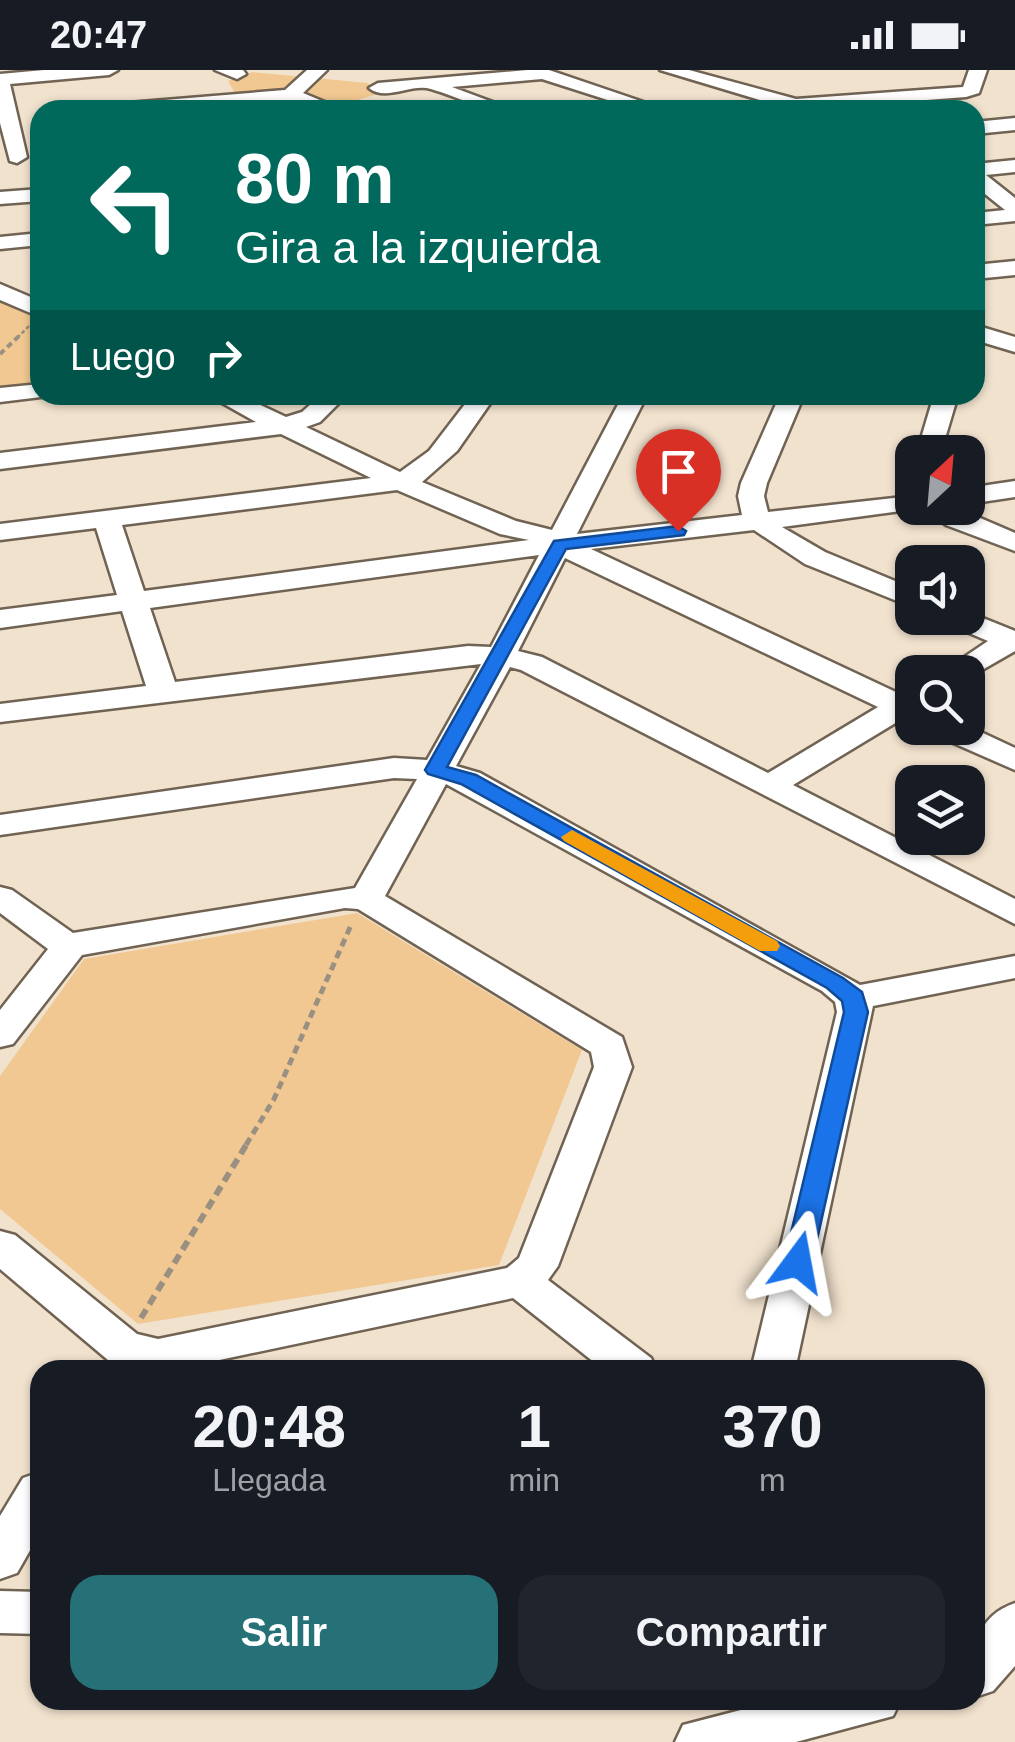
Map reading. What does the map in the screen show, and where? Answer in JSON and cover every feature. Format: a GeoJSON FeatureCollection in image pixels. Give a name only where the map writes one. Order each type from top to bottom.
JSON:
{"type":"FeatureCollection","features":[{"type":"Feature","properties":{"kind":"street"},"geometry":{"type":"LineString","coordinates":[[8,158],[11,119],[0,80],[109,70]]}},
{"type":"Feature","properties":{"kind":"street"},"geometry":{"type":"LineString","coordinates":[[290,95],[318,70]]}},
{"type":"Feature","properties":{"kind":"street"},"geometry":{"type":"LineString","coordinates":[[669,70],[768,100]]}},
{"type":"Feature","properties":{"kind":"street"},"geometry":{"type":"LineString","coordinates":[[880,100],[966,92],[973,89],[978,70]]}},
{"type":"Feature","properties":{"kind":"street"},"geometry":{"type":"LineString","coordinates":[[378,88],[430,77],[545,72],[628,100]]}},
{"type":"Feature","properties":{"kind":"street"},"geometry":{"type":"LineString","coordinates":[[430,77],[483,100]]}},
{"type":"Feature","properties":{"kind":"street"},"geometry":{"type":"LineString","coordinates":[[232,100],[290,95],[305,100]]}},
{"type":"Feature","properties":{"kind":"street"},"geometry":{"type":"LineString","coordinates":[[985,127],[1015,124]]}},
{"type":"Feature","properties":{"kind":"street"},"geometry":{"type":"LineString","coordinates":[[985,171],[1015,166]]}},
{"type":"Feature","properties":{"kind":"street"},"geometry":{"type":"LineString","coordinates":[[985,183],[1015,212]]}},
{"type":"Feature","properties":{"kind":"street"},"geometry":{"type":"LineString","coordinates":[[0,198],[30,196]]}},
{"type":"Feature","properties":{"kind":"street"},"geometry":{"type":"LineString","coordinates":[[985,216],[1015,212]]}},
{"type":"Feature","properties":{"kind":"street"},"geometry":{"type":"LineString","coordinates":[[0,243],[30,240]]}},
{"type":"Feature","properties":{"kind":"street"},"geometry":{"type":"LineString","coordinates":[[985,271],[1015,268]]}},
{"type":"Feature","properties":{"kind":"street"},"geometry":{"type":"LineString","coordinates":[[0,271],[30,285]]}},
{"type":"Feature","properties":{"kind":"street"},"geometry":{"type":"LineString","coordinates":[[0,291],[30,308]]}},
{"type":"Feature","properties":{"kind":"street"},"geometry":{"type":"LineString","coordinates":[[985,328],[1015,323]]}},
{"type":"Feature","properties":{"kind":"street"},"geometry":{"type":"LineString","coordinates":[[985,333],[1015,345]]}},
{"type":"Feature","properties":{"kind":"street"},"geometry":{"type":"LineString","coordinates":[[0,395],[30,392]]}},
{"type":"Feature","properties":{"kind":"street"},"geometry":{"type":"LineString","coordinates":[[241,405],[413,477]]}},
{"type":"Feature","properties":{"kind":"street"},"geometry":{"type":"LineString","coordinates":[[287,405],[492,521],[547,538],[895,700]]}},
{"type":"Feature","properties":{"kind":"street"},"geometry":{"type":"LineString","coordinates":[[0,462],[285,426],[311,416],[324,405]]}},
{"type":"Feature","properties":{"kind":"street"},"geometry":{"type":"LineString","coordinates":[[0,532],[413,477],[439,460],[477,405]]}},
{"type":"Feature","properties":{"kind":"street"},"geometry":{"type":"LineString","coordinates":[[366,899],[501,656],[547,538],[630,405]]}},
{"type":"Feature","properties":{"kind":"street"},"geometry":{"type":"LineString","coordinates":[[786,405],[749,499],[756,522],[777,540],[895,591]]}},
{"type":"Feature","properties":{"kind":"street"},"geometry":{"type":"LineString","coordinates":[[934,435],[943,405]]}},
{"type":"Feature","properties":{"kind":"street"},"geometry":{"type":"LineString","coordinates":[[985,493],[1015,489]]}},
{"type":"Feature","properties":{"kind":"street"},"geometry":{"type":"LineString","coordinates":[[0,619],[547,538],[756,522],[895,506]]}},
{"type":"Feature","properties":{"kind":"street"},"geometry":{"type":"LineString","coordinates":[[107,520],[163,692]]}},
{"type":"Feature","properties":{"kind":"street"},"geometry":{"type":"LineString","coordinates":[[969,525],[1015,543]]}},
{"type":"Feature","properties":{"kind":"street"},"geometry":{"type":"LineString","coordinates":[[985,629],[1013,641]]}},
{"type":"Feature","properties":{"kind":"street"},"geometry":{"type":"LineString","coordinates":[[985,656],[1013,641]]}},
{"type":"Feature","properties":{"kind":"street"},"geometry":{"type":"LineString","coordinates":[[0,714],[468,655],[501,656],[531,663],[1015,913]]}},
{"type":"Feature","properties":{"kind":"street"},"geometry":{"type":"LineString","coordinates":[[770,785],[895,714]]}},
{"type":"Feature","properties":{"kind":"street"},"geometry":{"type":"LineString","coordinates":[[983,745],[1015,760]]}},
{"type":"Feature","properties":{"kind":"street"},"geometry":{"type":"LineString","coordinates":[[0,825],[394,768],[435,770],[486,789],[835,983],[853,998],[856,1012],[775,1360]]}},
{"type":"Feature","properties":{"kind":"street"},"geometry":{"type":"LineString","coordinates":[[0,897],[68,948]]}},
{"type":"Feature","properties":{"kind":"street"},"geometry":{"type":"LineString","coordinates":[[0,1035],[68,948],[89,940],[306,904],[366,899],[608,1046],[613,1067],[537,1266],[520,1281],[158,1356],[117,1359],[0,1246]]}},
{"type":"Feature","properties":{"kind":"street"},"geometry":{"type":"LineString","coordinates":[[853,998],[1015,967]]}},
{"type":"Feature","properties":{"kind":"street"},"geometry":{"type":"LineString","coordinates":[[520,1281],[622,1360]]}},
{"type":"Feature","properties":{"kind":"street"},"geometry":{"type":"LineString","coordinates":[[0,1559],[30,1508]]}},
{"type":"Feature","properties":{"kind":"street"},"geometry":{"type":"LineString","coordinates":[[0,1612],[30,1613]]}},
{"type":"Feature","properties":{"kind":"street"},"geometry":{"type":"LineString","coordinates":[[701,1742],[834,1710]]}},
{"type":"Feature","properties":{"kind":"path"},"geometry":{"type":"LineString","coordinates":[[0,354],[30,323]]}},
{"type":"Feature","properties":{"kind":"path"},"geometry":{"type":"LineString","coordinates":[[117,1359],[202,1212],[274,1099],[366,899]]}},
{"type":"Feature","properties":{"kind":"shaded area"},"geometry":{"type":"Polygon","coordinates":[[[252,72],[368,83],[377,94],[358,100],[238,100],[228,81],[252,72]]]}},
{"type":"Feature","properties":{"kind":"shaded area"},"geometry":{"type":"Polygon","coordinates":[[[0,302],[30,316],[30,387],[0,389],[0,302]]]}},
{"type":"Feature","properties":{"kind":"shaded area"},"geometry":{"type":"Polygon","coordinates":[[[357,913],[582,1050],[499,1265],[138,1324],[0,1209],[0,1076],[84,959],[357,913]]]}},
{"type":"Feature","properties":{"kind":"slow traffic"},"geometry":{"type":"LineString","coordinates":[[572,837],[769,946]]}},
{"type":"Feature","properties":{"kind":"route"},"geometry":{"type":"LineString","coordinates":[[678,531],[560,544],[435,770],[469,780],[835,983],[853,998],[856,1012],[798,1262]]}}]}
